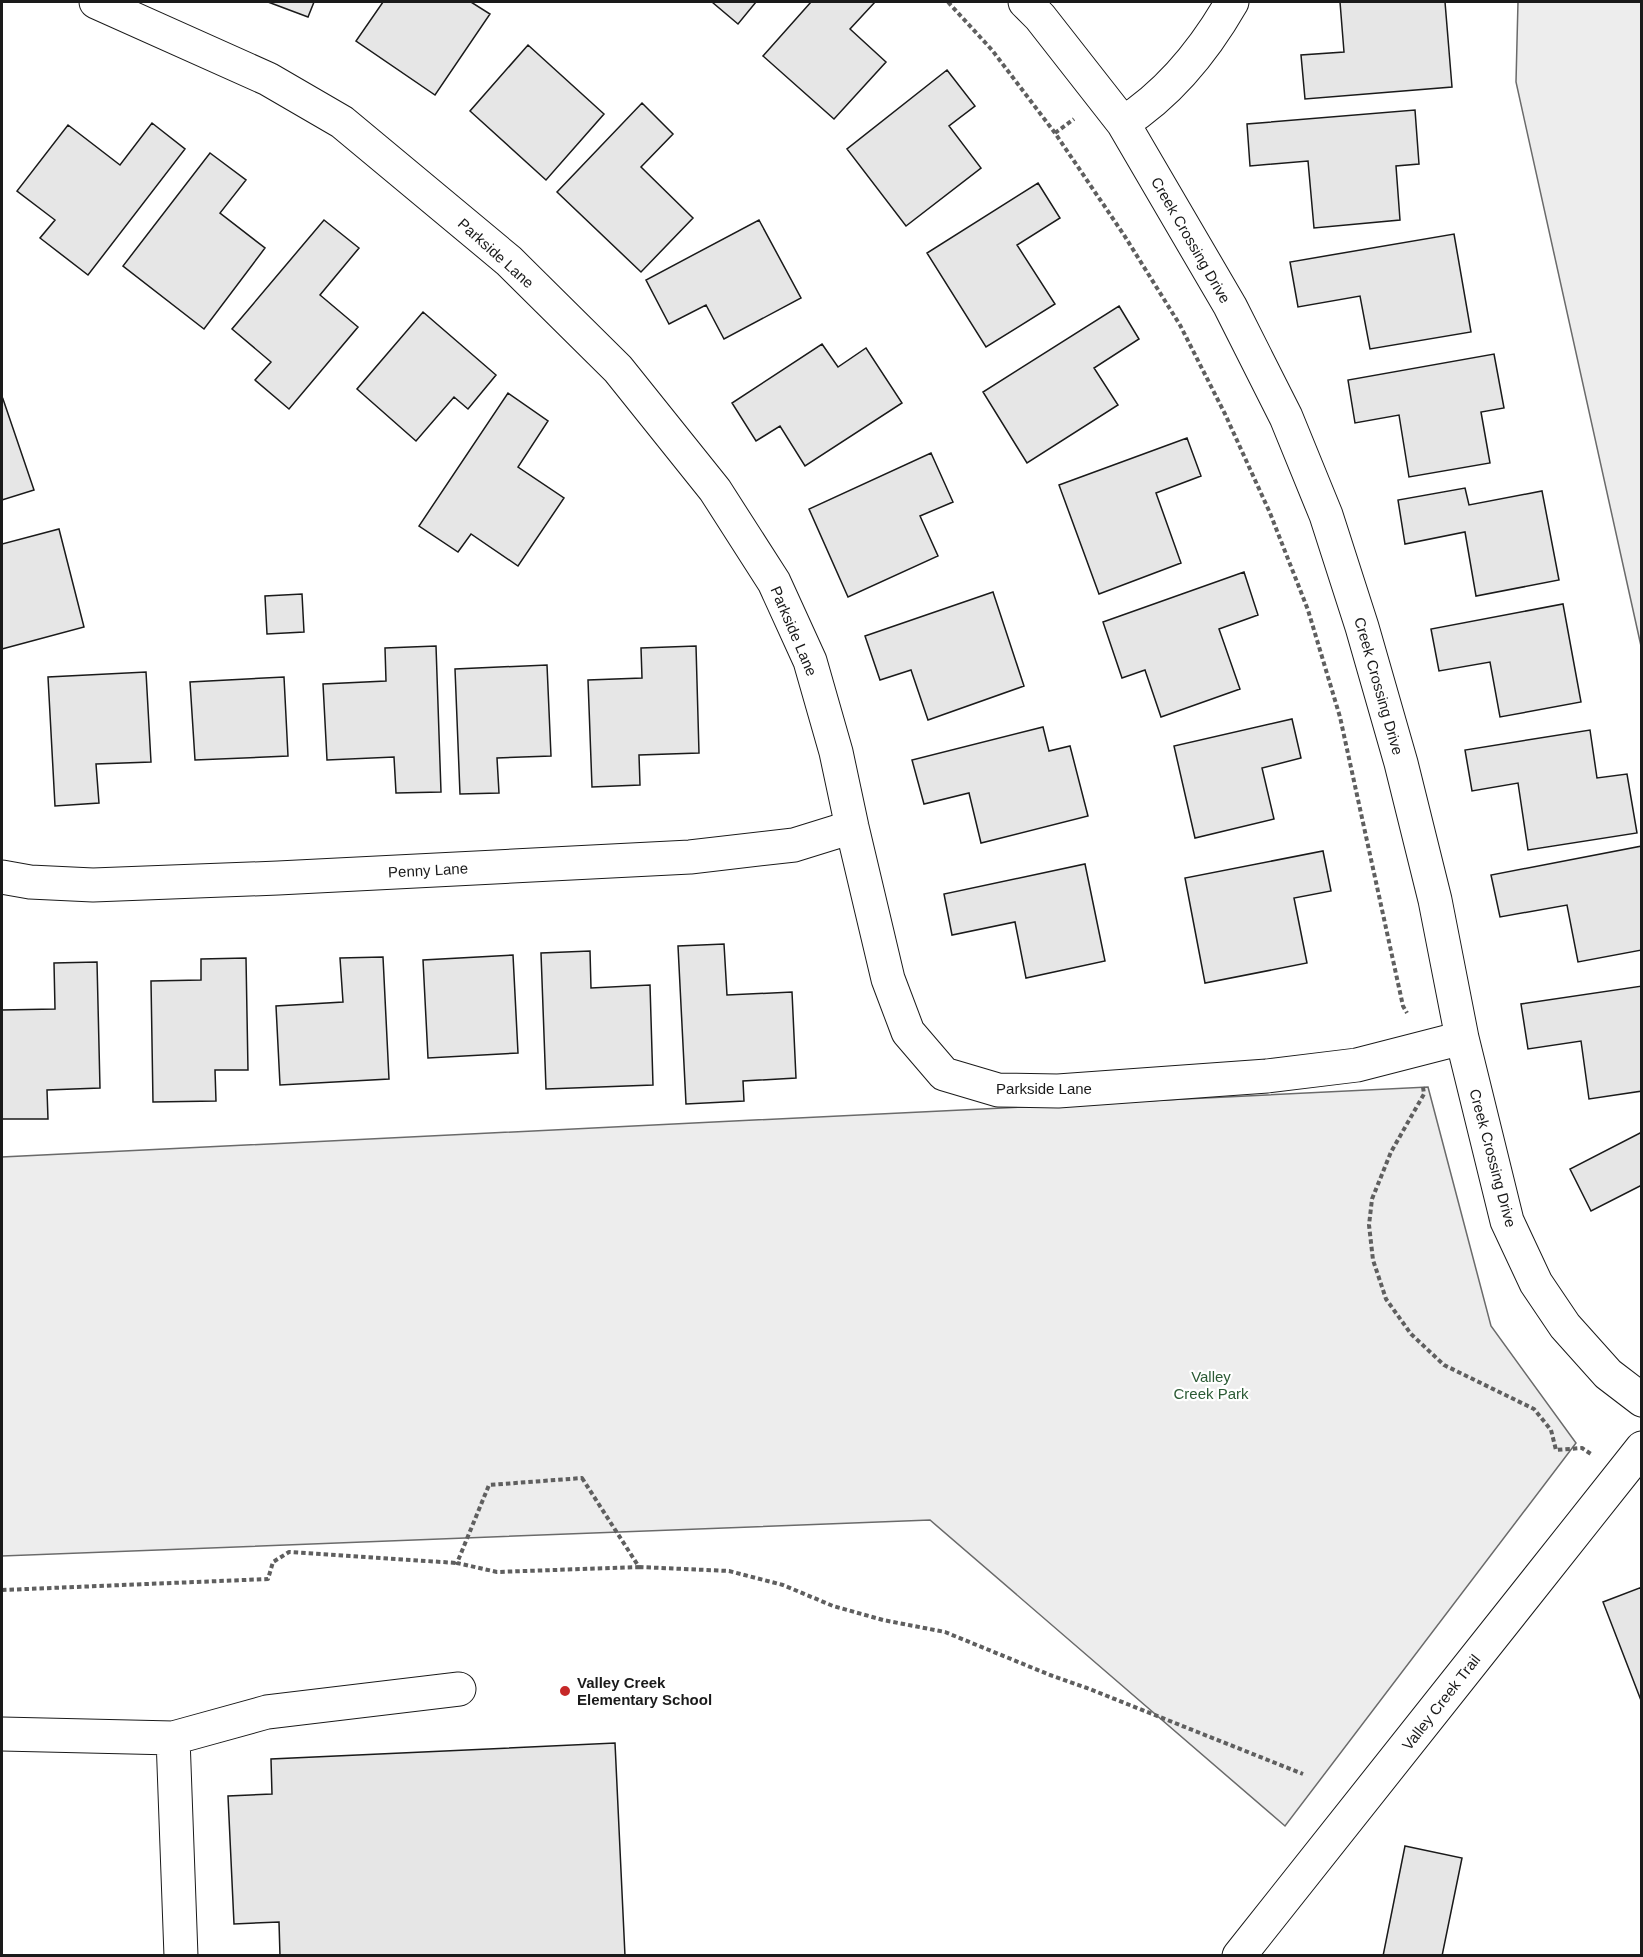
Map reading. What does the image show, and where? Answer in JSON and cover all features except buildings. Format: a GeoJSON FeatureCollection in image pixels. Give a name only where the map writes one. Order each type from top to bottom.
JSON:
{"type":"FeatureCollection","features":[{"type":"Feature","properties":{"kind":"street","name":"Parkside Lane"},"geometry":{"type":"LineString","coordinates":[[96,2],[268,79],[342,122],[509,261],[618,369],[715,490],[774,582],[810,661],[836,752],[888,980],[908,1032],[944,1074],[998,1090],[1058,1090],[1267,1076],[1357,1065],[1462,1038]]}},
{"type":"Feature","properties":{"kind":"street","name":"Creek Crossing Drive"},"geometry":{"type":"LineString","coordinates":[[1025,2],[1040,17],[1123,123],[1230,306],[1286,417],[1326,515],[1362,627],[1401,763],[1435,900],[1462,1038],[1507,1221],[1536,1283],[1565,1326],[1608,1374],[1641,1400]]}},
{"type":"Feature","properties":{"kind":"street"},"geometry":{"type":"LineString","coordinates":[[1123,123],[1147,107],[1178,78],[1217,28],[1232,2]]}},
{"type":"Feature","properties":{"kind":"street","name":"Penny Lane"},"geometry":{"type":"LineString","coordinates":[[2,877],[30,882],[93,885],[278,878],[679,857],[794,845],[852,827]]}},
{"type":"Feature","properties":{"kind":"street","name":"Valley Creek Trail"},"geometry":{"type":"LineString","coordinates":[[1239,1956],[1632,1460]]}},
{"type":"Feature","properties":{"kind":"street"},"geometry":{"type":"LineString","coordinates":[[2,1734],[173,1738],[267,1712],[459,1689]]}},
{"type":"Feature","properties":{"kind":"street"},"geometry":{"type":"LineString","coordinates":[[173,1738],[181,1956]]}},
{"type":"Feature","properties":{"kind":"path"},"geometry":{"type":"LineString","coordinates":[[948,2],[992,51],[1055,133],[1124,235],[1180,325],[1225,414],[1270,513],[1308,610],[1340,717],[1403,1006],[1410,1018],[1424,1094],[1391,1152],[1372,1199],[1369,1225],[1373,1260],[1386,1299],[1411,1334],[1444,1365],[1534,1409],[1551,1430],[1556,1449],[1582,1448],[1632,1460]]}},
{"type":"Feature","properties":{"kind":"path"},"geometry":{"type":"LineString","coordinates":[[457,1563],[489,1485],[582,1479],[639,1567]]}},
{"type":"Feature","properties":{"kind":"path"},"geometry":{"type":"LineString","coordinates":[[2,1590],[268,1579],[273,1562],[289,1552],[457,1563],[497,1572],[639,1567],[729,1571],[783,1585],[833,1606],[883,1620],[945,1632],[1303,1774]]}},
{"type":"Feature","properties":{"kind":"shaded area"},"geometry":{"type":"Polygon","coordinates":[[[1518,2],[1641,2],[1641,646],[1516,82],[1518,2]]]}},
{"type":"Feature","properties":{"kind":"shaded area","name":"Valley Creek Park"},"geometry":{"type":"Polygon","coordinates":[[[1428,1087],[1491,1326],[1576,1443],[1285,1826],[930,1520],[2,1556],[2,1157],[1428,1087]]]}},
{"type":"Feature","properties":{"kind":"place","name":"Valley Creek Elementary School"},"geometry":{"type":"Point","coordinates":[565,1691]}}]}
